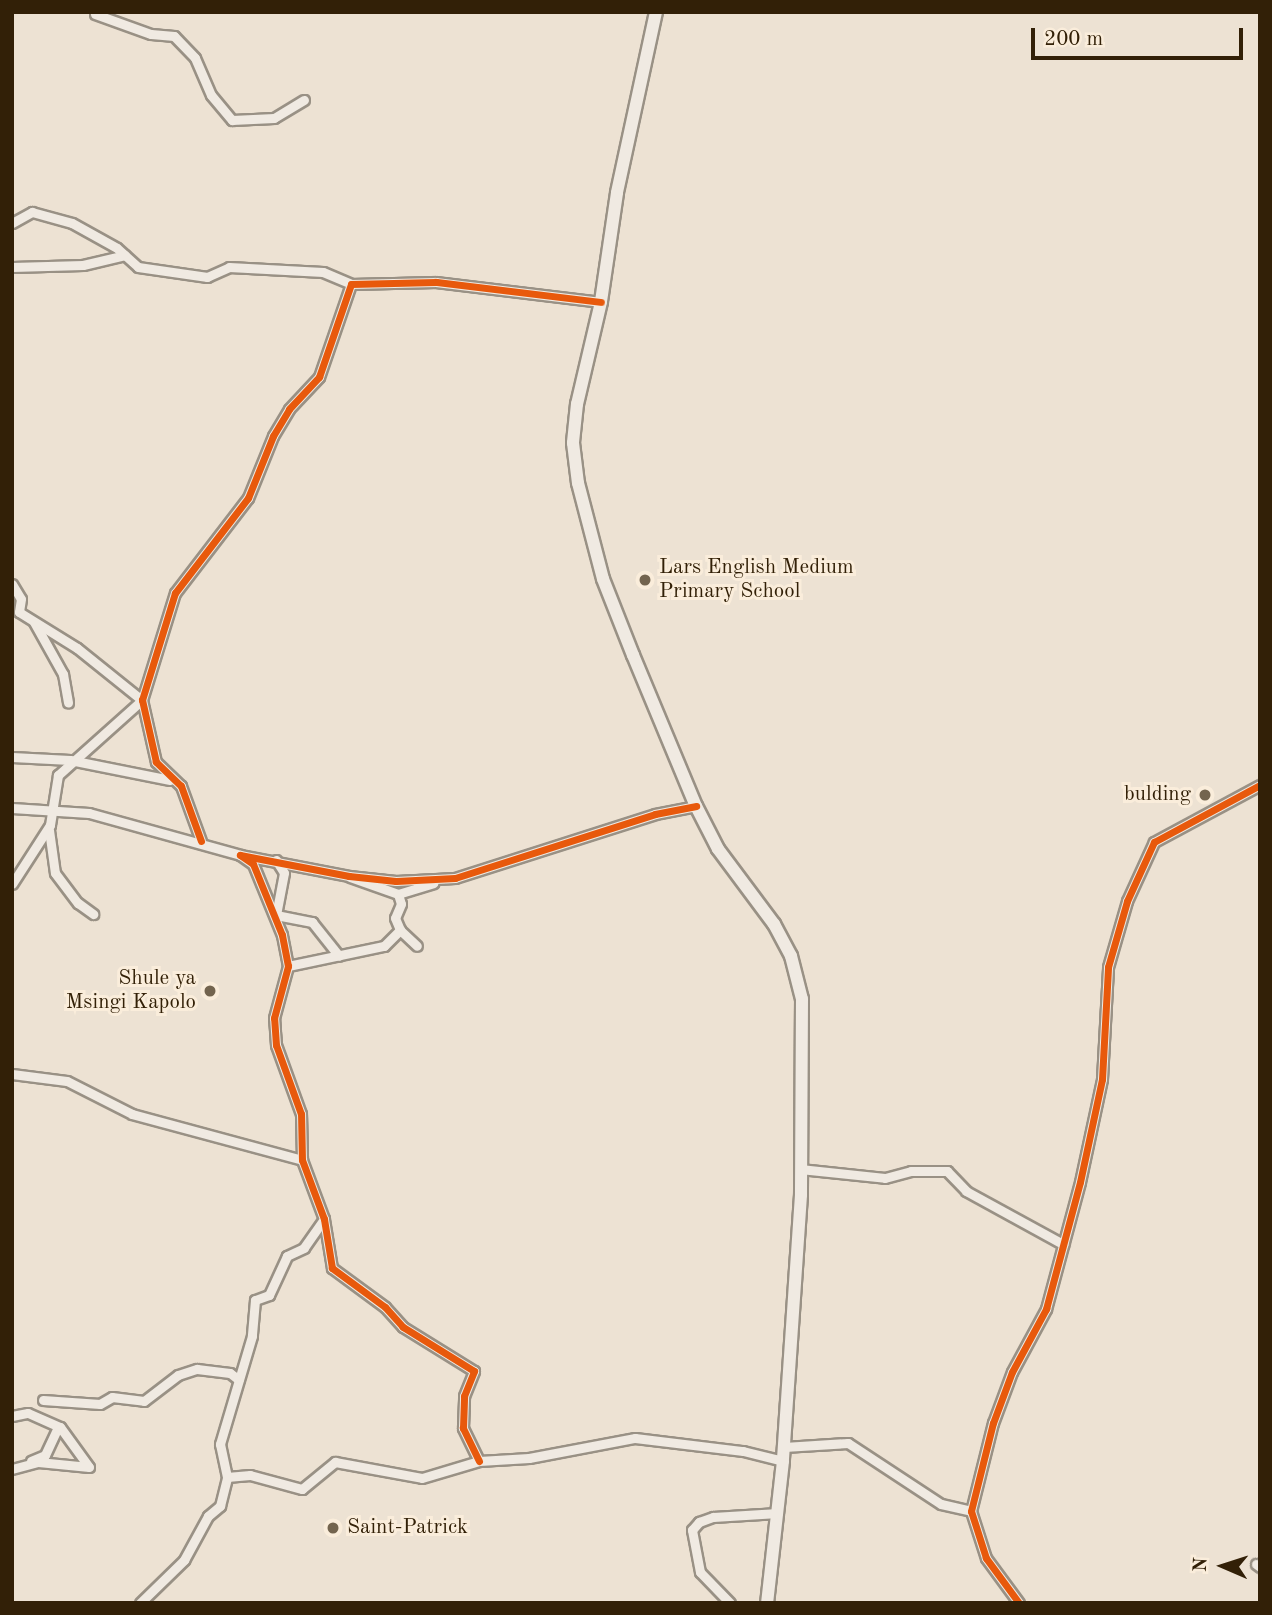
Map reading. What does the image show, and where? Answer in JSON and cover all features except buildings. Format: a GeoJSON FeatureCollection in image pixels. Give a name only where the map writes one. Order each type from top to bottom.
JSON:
{"type":"FeatureCollection","features":[{"type":"Feature","properties":{"kind":"main road"},"geometry":{"type":"LineString","coordinates":[[656,12],[617,193],[601,302],[577,404],[573,443],[578,484],[603,579],[696,806],[718,849],[774,924],[791,956],[802,999],[800,1169],[784,1447],[767,1603]]}},
{"type":"Feature","properties":{"kind":"street"},"geometry":{"type":"LineString","coordinates":[[95,14],[151,34],[174,36],[195,58],[211,95],[232,120],[274,118],[304,100]]}},
{"type":"Feature","properties":{"kind":"street"},"geometry":{"type":"LineString","coordinates":[[12,223],[32,212],[45,215],[95,234],[138,267],[207,277],[229,267],[251,267],[323,272],[351,284],[436,282],[601,302]]}},
{"type":"Feature","properties":{"kind":"street"},"geometry":{"type":"LineString","coordinates":[[12,267],[83,265],[125,255]]}},
{"type":"Feature","properties":{"kind":"street"},"geometry":{"type":"LineString","coordinates":[[93,914],[78,903],[55,873],[48,847],[58,775],[70,760],[104,736],[142,700],[175,593],[248,498],[272,436],[289,409],[319,377],[351,284]]}},
{"type":"Feature","properties":{"kind":"street"},"geometry":{"type":"LineString","coordinates":[[12,584],[21,599],[16,612],[77,648],[142,700],[156,762],[170,780]]}},
{"type":"Feature","properties":{"kind":"street"},"geometry":{"type":"LineString","coordinates":[[33,621],[63,674],[68,703]]}},
{"type":"Feature","properties":{"kind":"street"},"geometry":{"type":"LineString","coordinates":[[12,757],[70,760],[170,780],[181,786],[201,841]]}},
{"type":"Feature","properties":{"kind":"street"},"geometry":{"type":"LineString","coordinates":[[1019,1603],[986,1558],[971,1511],[993,1423],[1012,1372],[1046,1309],[1063,1244],[1102,1079],[1108,967],[1137,870],[1154,842],[1196,815],[1260,785]]}},
{"type":"Feature","properties":{"kind":"street"},"geometry":{"type":"LineString","coordinates":[[349,876],[357,883],[398,894],[655,814],[696,806]]}},
{"type":"Feature","properties":{"kind":"street"},"geometry":{"type":"LineString","coordinates":[[12,808],[89,813],[201,841],[240,855],[349,876],[396,881],[456,878]]}},
{"type":"Feature","properties":{"kind":"street"},"geometry":{"type":"LineString","coordinates":[[12,884],[50,825]]}},
{"type":"Feature","properties":{"kind":"street"},"geometry":{"type":"LineString","coordinates":[[240,855],[253,864],[276,915],[288,966],[274,1018],[276,1045],[301,1114],[302,1160],[324,1219],[332,1268],[385,1307],[403,1327],[474,1371],[464,1395],[463,1428],[479,1461]]}},
{"type":"Feature","properties":{"kind":"street"},"geometry":{"type":"LineString","coordinates":[[276,860],[284,880]]}},
{"type":"Feature","properties":{"kind":"street"},"geometry":{"type":"LineString","coordinates":[[276,915],[284,880],[297,864]]}},
{"type":"Feature","properties":{"kind":"street"},"geometry":{"type":"LineString","coordinates":[[398,894],[401,904],[395,918],[400,930],[417,946]]}},
{"type":"Feature","properties":{"kind":"street"},"geometry":{"type":"LineString","coordinates":[[276,915],[312,922],[340,956]]}},
{"type":"Feature","properties":{"kind":"street"},"geometry":{"type":"LineString","coordinates":[[288,966],[384,946],[400,930]]}},
{"type":"Feature","properties":{"kind":"street"},"geometry":{"type":"LineString","coordinates":[[12,1074],[67,1082],[132,1114],[302,1160]]}},
{"type":"Feature","properties":{"kind":"street"},"geometry":{"type":"LineString","coordinates":[[800,1169],[886,1178],[911,1171],[947,1171],[966,1191],[1063,1244]]}},
{"type":"Feature","properties":{"kind":"street"},"geometry":{"type":"LineString","coordinates":[[140,1603],[184,1560],[208,1516],[220,1506],[227,1477],[220,1444],[252,1336],[255,1300],[269,1295],[287,1256],[304,1248],[324,1219]]}},
{"type":"Feature","properties":{"kind":"street"},"geometry":{"type":"LineString","coordinates":[[43,1400],[100,1405],[112,1397],[144,1401],[177,1375],[197,1369],[230,1373],[239,1380]]}},
{"type":"Feature","properties":{"kind":"street"},"geometry":{"type":"LineString","coordinates":[[12,1416],[28,1413],[58,1427],[89,1467],[27,1463]]}},
{"type":"Feature","properties":{"kind":"street"},"geometry":{"type":"LineString","coordinates":[[12,1469],[45,1455],[58,1427]]}},
{"type":"Feature","properties":{"kind":"street"},"geometry":{"type":"LineString","coordinates":[[227,1477],[250,1475],[302,1489],[335,1462],[422,1478],[479,1461],[529,1458],[635,1438],[743,1451],[783,1461]]}},
{"type":"Feature","properties":{"kind":"street"},"geometry":{"type":"LineString","coordinates":[[784,1447],[848,1443],[941,1504],[971,1511]]}},
{"type":"Feature","properties":{"kind":"street"},"geometry":{"type":"LineString","coordinates":[[730,1603],[700,1572],[692,1530],[699,1521],[713,1517],[778,1513]]}},
{"type":"Feature","properties":{"kind":"cycle path"},"geometry":{"type":"LineString","coordinates":[[201,841],[181,786],[156,762],[142,700],[175,593],[248,498],[273,436],[289,409],[319,377],[351,284],[436,282],[601,302]]}},
{"type":"Feature","properties":{"kind":"cycle path"},"geometry":{"type":"LineString","coordinates":[[1019,1603],[986,1558],[971,1511],[993,1423],[1012,1372],[1046,1309],[1080,1182],[1102,1079],[1108,967],[1127,901],[1154,842],[1260,785]]}},
{"type":"Feature","properties":{"kind":"cycle path"},"geometry":{"type":"LineString","coordinates":[[479,1461],[463,1428],[464,1396],[474,1371],[403,1327],[385,1307],[332,1268],[324,1219],[302,1160],[301,1114],[276,1045],[274,1018],[288,966],[282,935],[253,864],[240,855],[349,876],[396,881],[455,878],[655,814],[696,806]]}},
{"type":"Feature","properties":{"kind":"place","name":"Lars English Medium Primary School"},"geometry":{"type":"Point","coordinates":[645,580]}},
{"type":"Feature","properties":{"kind":"place","name":"bulding"},"geometry":{"type":"Point","coordinates":[1205,795]}},
{"type":"Feature","properties":{"kind":"place","name":"Shule ya Msingi Kapolo"},"geometry":{"type":"Point","coordinates":[210,991]}},
{"type":"Feature","properties":{"kind":"place","name":"Saint-Patrick"},"geometry":{"type":"Point","coordinates":[333,1528]}}]}
